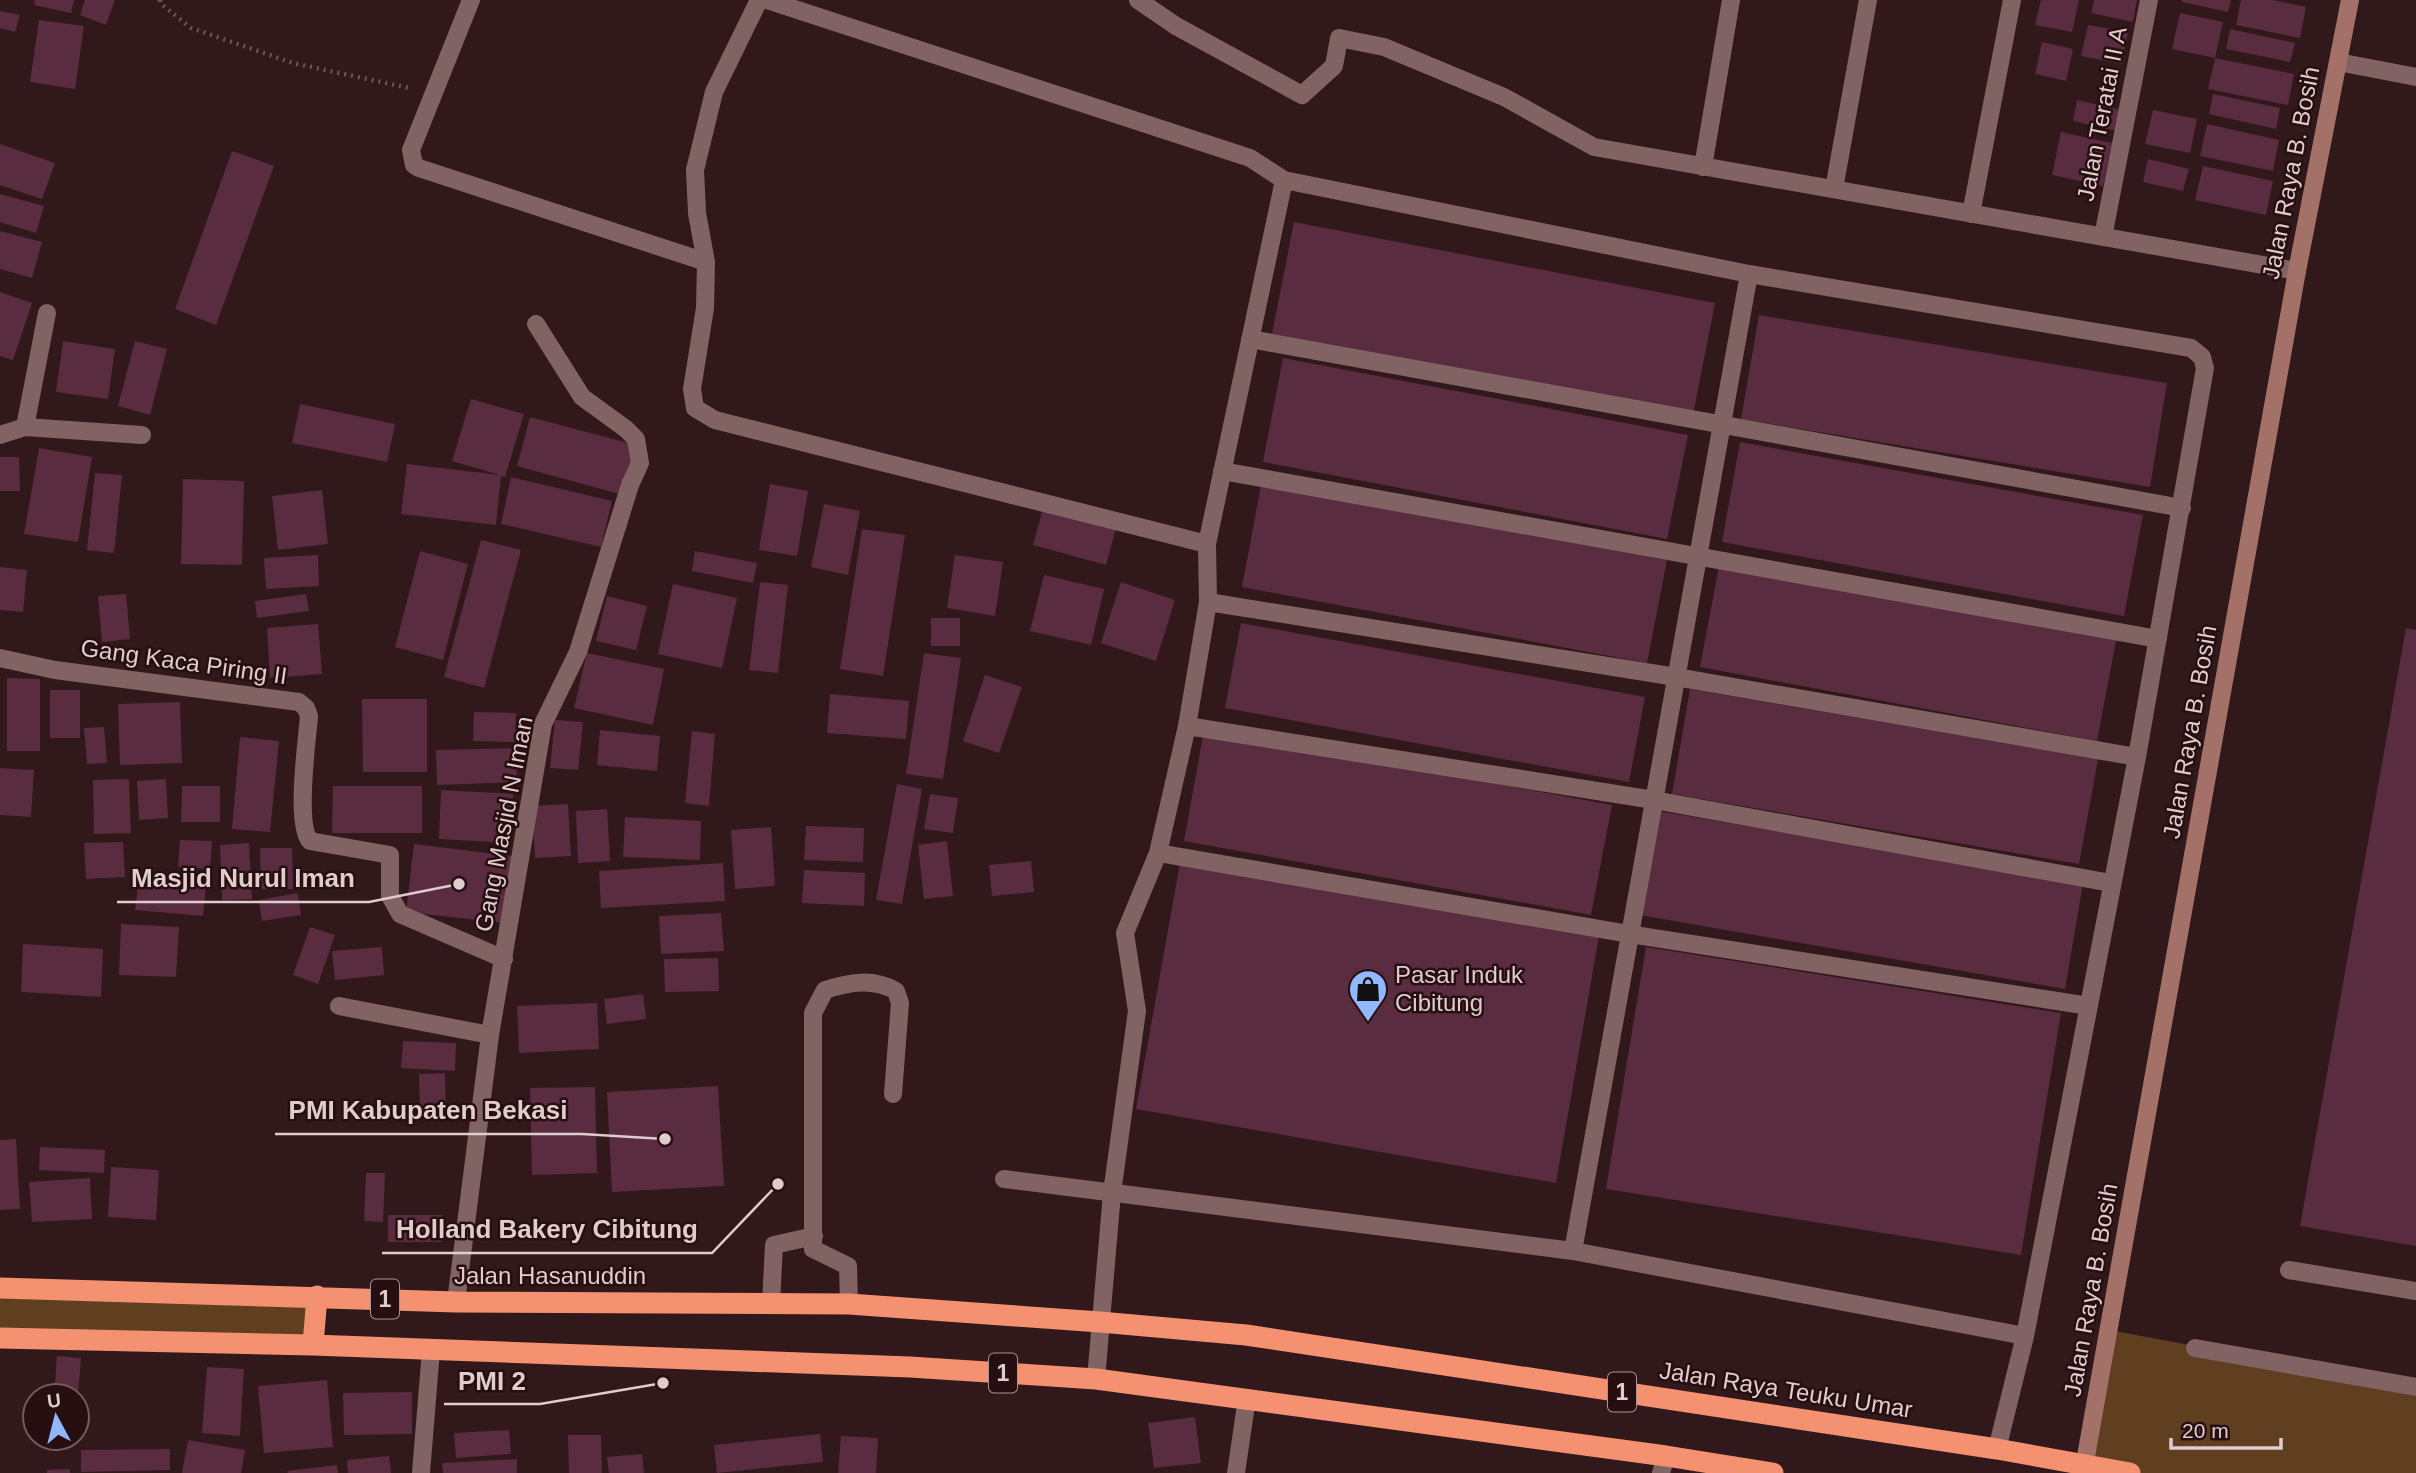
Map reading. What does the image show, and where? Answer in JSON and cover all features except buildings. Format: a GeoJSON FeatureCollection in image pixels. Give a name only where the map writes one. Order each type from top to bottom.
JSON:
{"type":"FeatureCollection","features":[{"type":"Feature","properties":{"kind":"highway","name":"Jalan Hasanuddin"},"geometry":{"type":"LineString","coordinates":[[0,1288],[456,1302],[849,1304],[1100,1322]]}},
{"type":"Feature","properties":{"kind":"highway"},"geometry":{"type":"LineString","coordinates":[[313,1345],[317,1296]]}},
{"type":"Feature","properties":{"kind":"highway","name":"Jalan Raya Teuku Umar"},"geometry":{"type":"LineString","coordinates":[[1100,1322],[1246,1335],[1997,1449],[2084,1470],[2130,1473]]}},
{"type":"Feature","properties":{"kind":"highway","name":"1"},"geometry":{"type":"LineString","coordinates":[[0,1338],[313,1345],[910,1367],[1096,1379],[1247,1398],[1664,1464],[1773,1473]]}},
{"type":"Feature","properties":{"kind":"street"},"geometry":{"type":"LineString","coordinates":[[471,0],[411,150],[414,165],[706,262]]}},
{"type":"Feature","properties":{"kind":"street"},"geometry":{"type":"LineString","coordinates":[[759,0],[714,92],[695,170],[697,213],[706,262],[705,308],[692,389],[695,408],[715,420],[1207,544]]}},
{"type":"Feature","properties":{"kind":"street"},"geometry":{"type":"LineString","coordinates":[[767,0],[1250,158],[1284,180],[1749,274],[2191,348],[2202,357],[2205,368],[2137,757],[2025,1336],[1997,1449]]}},
{"type":"Feature","properties":{"kind":"street"},"geometry":{"type":"LineString","coordinates":[[1138,0],[1176,26],[1302,94],[1334,66],[1339,38],[1384,47],[1504,97],[1594,147],[2297,271]]}},
{"type":"Feature","properties":{"kind":"street"},"geometry":{"type":"LineString","coordinates":[[1703,167],[1731,0]]}},
{"type":"Feature","properties":{"kind":"street"},"geometry":{"type":"LineString","coordinates":[[1834,189],[1868,0]]}},
{"type":"Feature","properties":{"kind":"street"},"geometry":{"type":"LineString","coordinates":[[1970,214],[2011,0]]}},
{"type":"Feature","properties":{"kind":"street","name":"Jalan Teratai II A"},"geometry":{"type":"LineString","coordinates":[[2104,237],[2149,0]]}},
{"type":"Feature","properties":{"kind":"street","name":"Jalan Raya B. Bosih"},"geometry":{"type":"LineString","coordinates":[[2084,1470],[2297,271],[2350,0]]}},
{"type":"Feature","properties":{"kind":"street"},"geometry":{"type":"LineString","coordinates":[[2338,62],[2416,77]]}},
{"type":"Feature","properties":{"kind":"street"},"geometry":{"type":"LineString","coordinates":[[1096,1379],[1112,1193],[1136,1011],[1125,933],[1158,853],[1187,726],[1208,603],[1207,544],[1284,180]]}},
{"type":"Feature","properties":{"kind":"street"},"geometry":{"type":"LineString","coordinates":[[1573,1251],[1749,274]]}},
{"type":"Feature","properties":{"kind":"street"},"geometry":{"type":"LineString","coordinates":[[25,427],[47,313]]}},
{"type":"Feature","properties":{"kind":"street","name":"Gang Masjid N Iman"},"geometry":{"type":"LineString","coordinates":[[456,1302],[491,1035],[543,723],[578,652],[630,485],[640,463],[636,439],[582,397],[536,324]]}},
{"type":"Feature","properties":{"kind":"street"},"geometry":{"type":"LineString","coordinates":[[1250,339],[2182,508]]}},
{"type":"Feature","properties":{"kind":"street"},"geometry":{"type":"LineString","coordinates":[[0,435],[25,427],[142,435]]}},
{"type":"Feature","properties":{"kind":"street"},"geometry":{"type":"LineString","coordinates":[[1222,471],[2158,639]]}},
{"type":"Feature","properties":{"kind":"street"},"geometry":{"type":"LineString","coordinates":[[1208,603],[1676,677],[2137,757]]}},
{"type":"Feature","properties":{"kind":"street","name":"Gang Kaca Piring II"},"geometry":{"type":"LineString","coordinates":[[0,658],[55,670],[299,702],[306,708],[309,716],[303,810],[305,835],[310,841],[390,855],[390,896],[400,914],[504,959]]}},
{"type":"Feature","properties":{"kind":"street"},"geometry":{"type":"LineString","coordinates":[[1187,726],[1654,800],[2111,883]]}},
{"type":"Feature","properties":{"kind":"street"},"geometry":{"type":"LineString","coordinates":[[1158,853],[1629,934],[2089,1006]]}},
{"type":"Feature","properties":{"kind":"street"},"geometry":{"type":"LineString","coordinates":[[849,1304],[848,1266],[813,1249],[813,1013],[825,989],[858,982],[883,984],[896,991],[900,1003],[893,1094]]}},
{"type":"Feature","properties":{"kind":"street"},"geometry":{"type":"LineString","coordinates":[[339,1006],[491,1035]]}},
{"type":"Feature","properties":{"kind":"street"},"geometry":{"type":"LineString","coordinates":[[1004,1179],[1573,1251],[2025,1336]]}},
{"type":"Feature","properties":{"kind":"street"},"geometry":{"type":"LineString","coordinates":[[771,1303],[774,1245],[814,1236]]}},
{"type":"Feature","properties":{"kind":"street"},"geometry":{"type":"LineString","coordinates":[[2290,1270],[2416,1291]]}},
{"type":"Feature","properties":{"kind":"street"},"geometry":{"type":"LineString","coordinates":[[2196,1348],[2416,1387]]}},
{"type":"Feature","properties":{"kind":"street"},"geometry":{"type":"LineString","coordinates":[[421,1473],[431,1350]]}},
{"type":"Feature","properties":{"kind":"street"},"geometry":{"type":"LineString","coordinates":[[1236,1473],[1247,1398]]}},
{"type":"Feature","properties":{"kind":"path"},"geometry":{"type":"LineString","coordinates":[[160,0],[160,3],[191,28],[293,63],[433,93]]}},
{"type":"Feature","properties":{"kind":"shaded area"},"geometry":{"type":"Polygon","coordinates":[[[0,1288],[317,1296],[313,1345],[0,1338],[0,1288]]]}},
{"type":"Feature","properties":{"kind":"shaded area"},"geometry":{"type":"Polygon","coordinates":[[[2109,1330],[2416,1387],[2416,1473],[2084,1473],[2109,1330]]]}},
{"type":"Feature","properties":{"kind":"place","name":"Masjid Nurul Iman"},"geometry":{"type":"Point","coordinates":[459,884]}},
{"type":"Feature","properties":{"kind":"place","name":"Pasar Induk Cibitung"},"geometry":{"type":"Point","coordinates":[1368,1023]}},
{"type":"Feature","properties":{"kind":"place","name":"PMI Kabupaten Bekasi"},"geometry":{"type":"Point","coordinates":[665,1139]}},
{"type":"Feature","properties":{"kind":"place","name":"Holland Bakery Cibitung"},"geometry":{"type":"Point","coordinates":[778,1184]}},
{"type":"Feature","properties":{"kind":"place","name":"PMI 2"},"geometry":{"type":"Point","coordinates":[663,1383]}}]}
